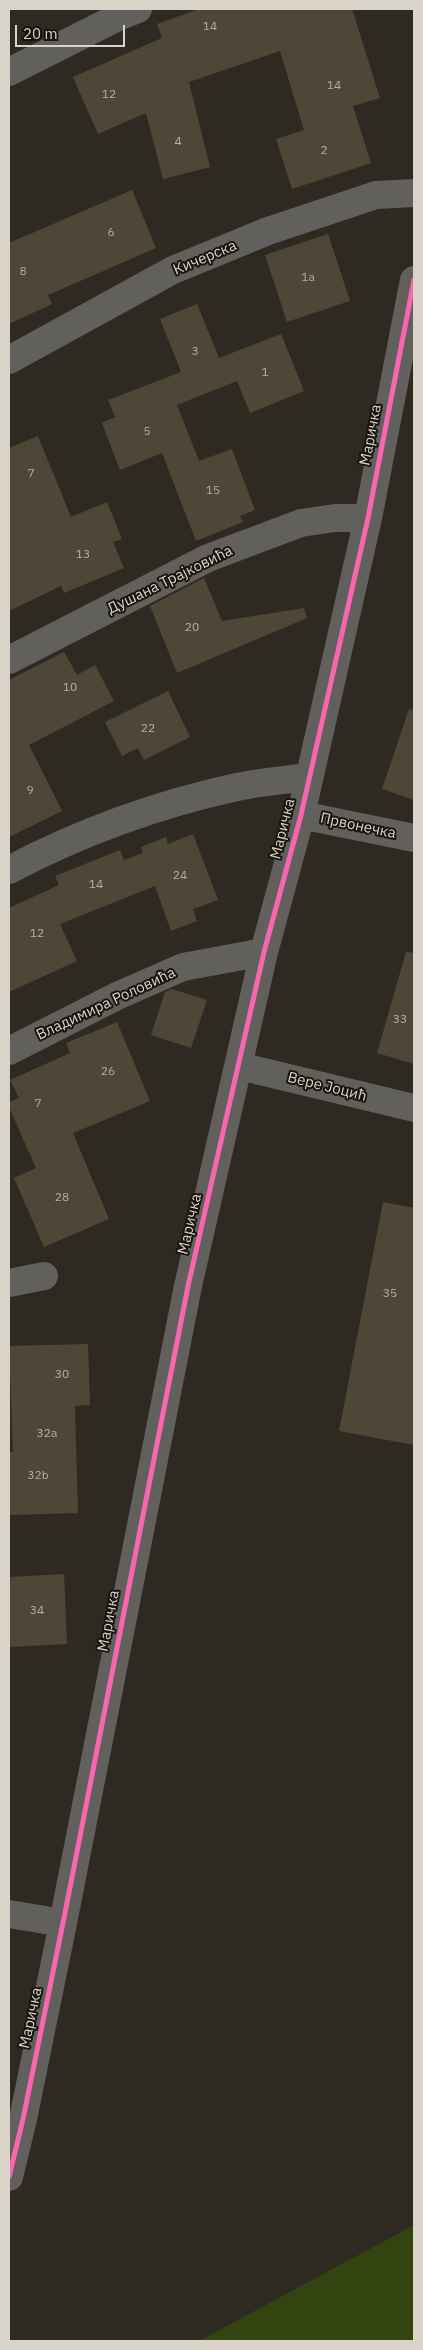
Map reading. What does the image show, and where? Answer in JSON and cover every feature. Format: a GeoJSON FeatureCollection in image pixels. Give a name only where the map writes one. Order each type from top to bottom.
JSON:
{"type":"FeatureCollection","features":[{"type":"Feature","properties":{"kind":"street"},"geometry":{"type":"LineString","coordinates":[[9,72],[118,17],[138,9]]}},
{"type":"Feature","properties":{"kind":"street","name":"Кичерска"},"geometry":{"type":"LineString","coordinates":[[9,360],[174,270],[242,242],[376,195],[414,193]]}},
{"type":"Feature","properties":{"kind":"street","name":"Маричка"},"geometry":{"type":"LineString","coordinates":[[9,2177],[63,1923],[186,1296],[264,952],[301,815],[308,777],[368,518],[409,333],[414,280]]}},
{"type":"Feature","properties":{"kind":"street","name":"Душана Трајковића"},"geometry":{"type":"LineString","coordinates":[[9,660],[208,558],[301,523],[334,518],[368,518]]}},
{"type":"Feature","properties":{"kind":"street"},"geometry":{"type":"LineString","coordinates":[[9,870],[45,851],[146,813],[238,787],[308,777]]}},
{"type":"Feature","properties":{"kind":"street","name":"Првонечка"},"geometry":{"type":"LineString","coordinates":[[301,815],[414,838]]}},
{"type":"Feature","properties":{"kind":"street","name":"Владимира Роловића"},"geometry":{"type":"LineString","coordinates":[[9,1051],[117,996],[183,967],[264,952]]}},
{"type":"Feature","properties":{"kind":"street","name":"Вере Јоцић"},"geometry":{"type":"LineString","coordinates":[[239,1066],[414,1108]]}},
{"type":"Feature","properties":{"kind":"street"},"geometry":{"type":"LineString","coordinates":[[9,1283],[44,1276]]}},
{"type":"Feature","properties":{"kind":"street"},"geometry":{"type":"LineString","coordinates":[[9,1914],[63,1923]]}},
{"type":"Feature","properties":{"kind":"green space"},"geometry":{"type":"Polygon","coordinates":[[[414,2225],[414,2341],[199,2341],[414,2225]]]}},
{"type":"Feature","properties":{"kind":"building"},"geometry":{"type":"Polygon","coordinates":[[[199,9],[352,9],[380,98],[353,106],[371,163],[292,189],[276,139],[304,130],[280,51],[189,82],[210,167],[163,179],[146,113],[98,134],[73,77],[162,38],[157,24],[199,9]]]}},
{"type":"Feature","properties":{"kind":"building"},"geometry":{"type":"Polygon","coordinates":[[[132,190],[156,248],[48,295],[52,304],[9,324],[9,243],[132,190]]]}},
{"type":"Feature","properties":{"kind":"building"},"geometry":{"type":"Polygon","coordinates":[[[328,234],[350,301],[287,322],[265,255],[328,234]]]}},
{"type":"Feature","properties":{"kind":"building"},"geometry":{"type":"Polygon","coordinates":[[[197,304],[219,358],[281,334],[304,391],[250,413],[237,381],[177,405],[199,461],[232,449],[255,510],[240,516],[243,522],[196,541],[162,453],[120,470],[102,423],[115,417],[108,400],[181,372],[160,319],[197,304]]]}},
{"type":"Feature","properties":{"kind":"building"},"geometry":{"type":"Polygon","coordinates":[[[38,436],[71,517],[107,502],[122,539],[113,542],[124,568],[64,593],[61,586],[9,611],[9,448],[38,436]]]}},
{"type":"Feature","properties":{"kind":"building"},"geometry":{"type":"Polygon","coordinates":[[[204,578],[222,621],[304,608],[307,618],[177,673],[150,606],[204,578]]]}},
{"type":"Feature","properties":{"kind":"building"},"geometry":{"type":"Polygon","coordinates":[[[64,652],[77,675],[95,665],[114,701],[29,745],[62,811],[9,837],[9,680],[64,652]]]}},
{"type":"Feature","properties":{"kind":"building"},"geometry":{"type":"Polygon","coordinates":[[[168,691],[190,737],[144,760],[138,748],[122,756],[105,722],[168,691]]]}},
{"type":"Feature","properties":{"kind":"building"},"geometry":{"type":"Polygon","coordinates":[[[409,709],[414,710],[414,800],[382,789],[409,709]]]}},
{"type":"Feature","properties":{"kind":"building"},"geometry":{"type":"Polygon","coordinates":[[[193,834],[218,900],[193,909],[197,921],[171,931],[155,886],[60,924],[77,961],[9,992],[9,908],[59,885],[55,876],[120,850],[124,860],[143,853],[141,847],[166,837],[168,844],[193,834]]]}},
{"type":"Feature","properties":{"kind":"building"},"geometry":{"type":"Polygon","coordinates":[[[406,952],[414,953],[414,1064],[377,1053],[406,952]]]}},
{"type":"Feature","properties":{"kind":"building"},"geometry":{"type":"Polygon","coordinates":[[[172,989],[207,1000],[191,1048],[151,1035],[165,992],[172,989]]]}},
{"type":"Feature","properties":{"kind":"building"},"geometry":{"type":"Polygon","coordinates":[[[117,1022],[150,1101],[73,1133],[109,1219],[44,1247],[14,1178],[36,1168],[9,1107],[9,1102],[19,1098],[10,1080],[70,1053],[66,1043],[117,1022]]]}},
{"type":"Feature","properties":{"kind":"building"},"geometry":{"type":"Polygon","coordinates":[[[383,1202],[414,1208],[414,1445],[339,1431],[383,1202]]]}},
{"type":"Feature","properties":{"kind":"building"},"geometry":{"type":"Polygon","coordinates":[[[88,1344],[90,1405],[75,1406],[78,1513],[9,1515],[9,1452],[13,1452],[9,1346],[88,1344]]]}},
{"type":"Feature","properties":{"kind":"building"},"geometry":{"type":"Polygon","coordinates":[[[64,1574],[67,1644],[9,1647],[9,1577],[64,1574]]]}},
{"type":"Feature","properties":{"kind":"cycle path"},"geometry":{"type":"LineString","coordinates":[[9,2177],[23,2119],[63,1923],[188,1286],[264,952],[301,815],[368,518],[414,280]]}}]}
